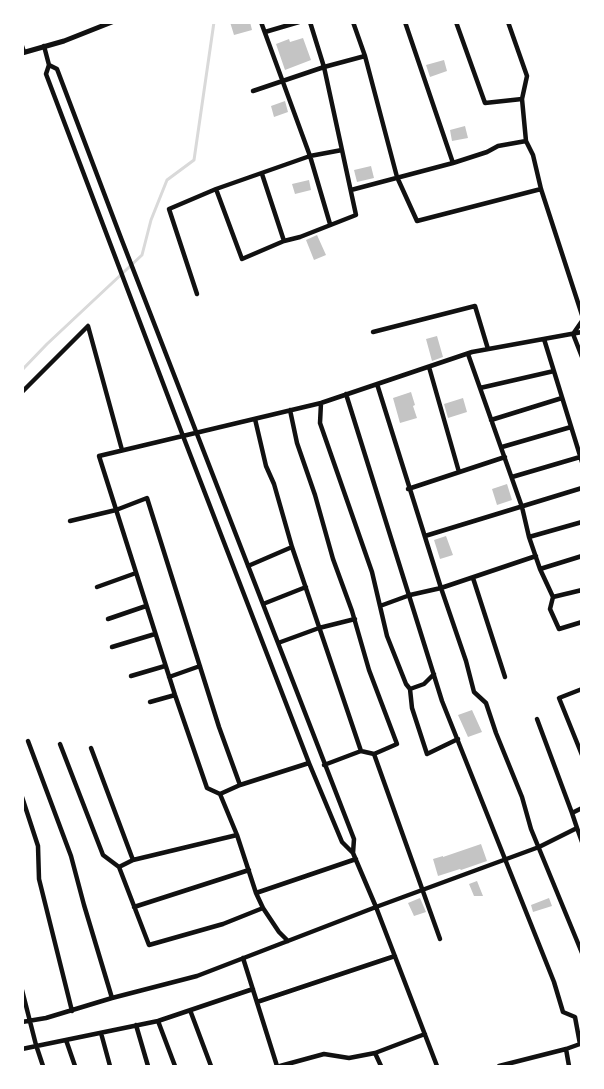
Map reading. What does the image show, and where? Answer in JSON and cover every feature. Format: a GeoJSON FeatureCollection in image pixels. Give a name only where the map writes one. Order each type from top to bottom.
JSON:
{"type":"FeatureCollection","features":[{"type":"Feature","properties":{"kind":"street"},"geometry":{"type":"LineString","coordinates":[[261,22],[310,156],[330,224]]}},
{"type":"Feature","properties":{"kind":"street"},"geometry":{"type":"LineString","coordinates":[[264,32],[299,22]]}},
{"type":"Feature","properties":{"kind":"street"},"geometry":{"type":"LineString","coordinates":[[216,189],[242,259],[356,215],[324,67],[310,22]]}},
{"type":"Feature","properties":{"kind":"street"},"geometry":{"type":"LineString","coordinates":[[353,22],[365,56],[398,177],[417,221],[541,189]]}},
{"type":"Feature","properties":{"kind":"street"},"geometry":{"type":"LineString","coordinates":[[405,22],[453,163]]}},
{"type":"Feature","properties":{"kind":"street"},"geometry":{"type":"LineString","coordinates":[[456,22],[485,104],[522,99]]}},
{"type":"Feature","properties":{"kind":"street"},"geometry":{"type":"LineString","coordinates":[[508,22],[526,76],[522,99],[526,141],[533,154],[541,189],[582,315]]}},
{"type":"Feature","properties":{"kind":"street"},"geometry":{"type":"LineString","coordinates":[[23,50],[63,41],[111,23]]}},
{"type":"Feature","properties":{"kind":"street"},"geometry":{"type":"LineString","coordinates":[[44,46],[49,65],[46,74],[183,436],[309,763],[342,842],[356,859],[437,1066]]}},
{"type":"Feature","properties":{"kind":"street"},"geometry":{"type":"LineString","coordinates":[[253,91],[365,56]]}},
{"type":"Feature","properties":{"kind":"street"},"geometry":{"type":"LineString","coordinates":[[49,65],[57,69],[354,839],[353,853]]}},
{"type":"Feature","properties":{"kind":"street"},"geometry":{"type":"LineString","coordinates":[[351,190],[453,163],[498,146],[526,141]]}},
{"type":"Feature","properties":{"kind":"street"},"geometry":{"type":"LineString","coordinates":[[197,294],[169,209],[216,189],[310,156],[342,150]]}},
{"type":"Feature","properties":{"kind":"street"},"geometry":{"type":"LineString","coordinates":[[261,174],[284,241]]}},
{"type":"Feature","properties":{"kind":"street"},"geometry":{"type":"LineString","coordinates":[[373,332],[475,306],[488,350]]}},
{"type":"Feature","properties":{"kind":"street"},"geometry":{"type":"LineString","coordinates":[[573,334],[582,321]]}},
{"type":"Feature","properties":{"kind":"street"},"geometry":{"type":"LineString","coordinates":[[22,392],[88,326],[122,450]]}},
{"type":"Feature","properties":{"kind":"street"},"geometry":{"type":"LineString","coordinates":[[288,941],[263,908],[256,893],[237,835],[220,794],[207,788],[174,695],[99,456],[321,403],[468,354],[582,332]]}},
{"type":"Feature","properties":{"kind":"street"},"geometry":{"type":"LineString","coordinates":[[573,334],[582,357]]}},
{"type":"Feature","properties":{"kind":"street"},"geometry":{"type":"LineString","coordinates":[[512,477],[581,459],[544,339]]}},
{"type":"Feature","properties":{"kind":"street"},"geometry":{"type":"LineString","coordinates":[[468,354],[502,447],[540,569],[553,597],[550,609],[559,629],[582,622]]}},
{"type":"Feature","properties":{"kind":"street"},"geometry":{"type":"LineString","coordinates":[[429,367],[459,472]]}},
{"type":"Feature","properties":{"kind":"street"},"geometry":{"type":"LineString","coordinates":[[480,388],[554,371]]}},
{"type":"Feature","properties":{"kind":"street"},"geometry":{"type":"LineString","coordinates":[[377,384],[474,692],[486,703],[522,797],[531,829],[582,953]]}},
{"type":"Feature","properties":{"kind":"street"},"geometry":{"type":"LineString","coordinates":[[346,394],[442,701],[554,982],[563,1012],[575,1017],[582,1015]]}},
{"type":"Feature","properties":{"kind":"street"},"geometry":{"type":"LineString","coordinates":[[491,420],[562,398]]}},
{"type":"Feature","properties":{"kind":"street"},"geometry":{"type":"LineString","coordinates":[[321,403],[320,423],[372,572],[387,636],[410,689],[412,708],[427,754],[458,739]]}},
{"type":"Feature","properties":{"kind":"street"},"geometry":{"type":"LineString","coordinates":[[290,410],[297,443],[333,559],[355,619],[369,670],[397,744],[374,754],[361,751],[324,765]]}},
{"type":"Feature","properties":{"kind":"street"},"geometry":{"type":"LineString","coordinates":[[255,419],[266,466],[274,484],[292,547],[361,751]]}},
{"type":"Feature","properties":{"kind":"street"},"geometry":{"type":"LineString","coordinates":[[502,447],[571,427]]}},
{"type":"Feature","properties":{"kind":"street"},"geometry":{"type":"LineString","coordinates":[[409,489],[505,457]]}},
{"type":"Feature","properties":{"kind":"street"},"geometry":{"type":"LineString","coordinates":[[425,536],[582,488]]}},
{"type":"Feature","properties":{"kind":"street"},"geometry":{"type":"LineString","coordinates":[[70,521],[116,510],[147,498],[219,727],[240,785]]}},
{"type":"Feature","properties":{"kind":"street"},"geometry":{"type":"LineString","coordinates":[[529,537],[582,522]]}},
{"type":"Feature","properties":{"kind":"street"},"geometry":{"type":"LineString","coordinates":[[248,566],[292,547]]}},
{"type":"Feature","properties":{"kind":"street"},"geometry":{"type":"LineString","coordinates":[[380,606],[536,556]]}},
{"type":"Feature","properties":{"kind":"street"},"geometry":{"type":"LineString","coordinates":[[540,569],[582,556]]}},
{"type":"Feature","properties":{"kind":"street"},"geometry":{"type":"LineString","coordinates":[[97,587],[136,573]]}},
{"type":"Feature","properties":{"kind":"street"},"geometry":{"type":"LineString","coordinates":[[473,578],[505,677]]}},
{"type":"Feature","properties":{"kind":"street"},"geometry":{"type":"LineString","coordinates":[[263,604],[306,587]]}},
{"type":"Feature","properties":{"kind":"street"},"geometry":{"type":"LineString","coordinates":[[553,597],[582,590]]}},
{"type":"Feature","properties":{"kind":"street"},"geometry":{"type":"LineString","coordinates":[[108,619],[146,606]]}},
{"type":"Feature","properties":{"kind":"street"},"geometry":{"type":"LineString","coordinates":[[278,643],[319,628],[355,619]]}},
{"type":"Feature","properties":{"kind":"street"},"geometry":{"type":"LineString","coordinates":[[112,647],[155,634]]}},
{"type":"Feature","properties":{"kind":"street"},"geometry":{"type":"LineString","coordinates":[[131,676],[165,666]]}},
{"type":"Feature","properties":{"kind":"street"},"geometry":{"type":"LineString","coordinates":[[169,677],[200,666]]}},
{"type":"Feature","properties":{"kind":"street"},"geometry":{"type":"LineString","coordinates":[[410,689],[424,684],[434,674]]}},
{"type":"Feature","properties":{"kind":"street"},"geometry":{"type":"LineString","coordinates":[[582,689],[559,698],[582,755]]}},
{"type":"Feature","properties":{"kind":"street"},"geometry":{"type":"LineString","coordinates":[[150,702],[174,695]]}},
{"type":"Feature","properties":{"kind":"street"},"geometry":{"type":"LineString","coordinates":[[537,719],[582,842]]}},
{"type":"Feature","properties":{"kind":"street"},"geometry":{"type":"LineString","coordinates":[[28,741],[71,856],[112,998]]}},
{"type":"Feature","properties":{"kind":"street"},"geometry":{"type":"LineString","coordinates":[[60,744],[103,855],[119,867],[149,945],[223,924],[263,908]]}},
{"type":"Feature","properties":{"kind":"street"},"geometry":{"type":"LineString","coordinates":[[91,748],[133,860]]}},
{"type":"Feature","properties":{"kind":"street"},"geometry":{"type":"LineString","coordinates":[[374,754],[441,939]]}},
{"type":"Feature","properties":{"kind":"street"},"geometry":{"type":"LineString","coordinates":[[220,794],[240,785],[309,763]]}},
{"type":"Feature","properties":{"kind":"street"},"geometry":{"type":"LineString","coordinates":[[22,797],[38,846],[39,879],[72,1011]]}},
{"type":"Feature","properties":{"kind":"street"},"geometry":{"type":"LineString","coordinates":[[572,813],[582,808]]}},
{"type":"Feature","properties":{"kind":"street"},"geometry":{"type":"LineString","coordinates":[[22,1022],[46,1018],[197,976],[506,860],[577,828]]}},
{"type":"Feature","properties":{"kind":"street"},"geometry":{"type":"LineString","coordinates":[[119,867],[133,860],[237,835]]}},
{"type":"Feature","properties":{"kind":"street"},"geometry":{"type":"LineString","coordinates":[[256,893],[356,859]]}},
{"type":"Feature","properties":{"kind":"street"},"geometry":{"type":"LineString","coordinates":[[134,907],[249,870]]}},
{"type":"Feature","properties":{"kind":"street"},"geometry":{"type":"LineString","coordinates":[[257,1002],[395,956]]}},
{"type":"Feature","properties":{"kind":"street"},"geometry":{"type":"LineString","coordinates":[[243,958],[279,1066],[324,1054],[349,1058],[375,1053],[425,1034]]}},
{"type":"Feature","properties":{"kind":"street"},"geometry":{"type":"LineString","coordinates":[[22,1049],[158,1021],[252,989]]}},
{"type":"Feature","properties":{"kind":"street"},"geometry":{"type":"LineString","coordinates":[[22,990],[43,1066]]}},
{"type":"Feature","properties":{"kind":"street"},"geometry":{"type":"LineString","coordinates":[[190,1010],[212,1066]]}},
{"type":"Feature","properties":{"kind":"street"},"geometry":{"type":"LineString","coordinates":[[499,1066],[581,1044],[575,1017]]}},
{"type":"Feature","properties":{"kind":"street"},"geometry":{"type":"LineString","coordinates":[[158,1021],[175,1066]]}},
{"type":"Feature","properties":{"kind":"street"},"geometry":{"type":"LineString","coordinates":[[136,1026],[148,1066]]}},
{"type":"Feature","properties":{"kind":"street"},"geometry":{"type":"LineString","coordinates":[[101,1033],[110,1066]]}},
{"type":"Feature","properties":{"kind":"street"},"geometry":{"type":"LineString","coordinates":[[66,1040],[75,1066]]}},
{"type":"Feature","properties":{"kind":"street"},"geometry":{"type":"LineString","coordinates":[[566,1049],[569,1066]]}},
{"type":"Feature","properties":{"kind":"street"},"geometry":{"type":"LineString","coordinates":[[375,1053],[381,1066]]}},
{"type":"Feature","properties":{"kind":"building"},"geometry":{"type":"Polygon","coordinates":[[[230,22],[250,22],[252,30],[234,35],[230,22]]]}},
{"type":"Feature","properties":{"kind":"building"},"geometry":{"type":"Polygon","coordinates":[[[303,38],[311,60],[285,70],[276,44],[289,39],[290,42],[303,38]]]}},
{"type":"Feature","properties":{"kind":"building"},"geometry":{"type":"Polygon","coordinates":[[[444,60],[447,71],[430,77],[426,65],[444,60]]]}},
{"type":"Feature","properties":{"kind":"building"},"geometry":{"type":"Polygon","coordinates":[[[285,101],[288,112],[274,117],[271,106],[285,101]]]}},
{"type":"Feature","properties":{"kind":"building"},"geometry":{"type":"Polygon","coordinates":[[[465,126],[468,138],[452,141],[450,130],[465,126]]]}},
{"type":"Feature","properties":{"kind":"building"},"geometry":{"type":"Polygon","coordinates":[[[371,166],[374,178],[357,182],[354,170],[371,166]]]}},
{"type":"Feature","properties":{"kind":"building"},"geometry":{"type":"Polygon","coordinates":[[[309,180],[311,190],[295,194],[292,184],[309,180]]]}},
{"type":"Feature","properties":{"kind":"building"},"geometry":{"type":"Polygon","coordinates":[[[317,235],[326,255],[314,260],[306,240],[317,235]]]}},
{"type":"Feature","properties":{"kind":"building"},"geometry":{"type":"Polygon","coordinates":[[[437,336],[443,357],[432,361],[426,339],[437,336]]]}},
{"type":"Feature","properties":{"kind":"building"},"geometry":{"type":"Polygon","coordinates":[[[411,392],[417,418],[400,423],[393,398],[411,392]]]}},
{"type":"Feature","properties":{"kind":"building"},"geometry":{"type":"Polygon","coordinates":[[[463,398],[467,412],[448,418],[444,404],[463,398]]]}},
{"type":"Feature","properties":{"kind":"building"},"geometry":{"type":"Polygon","coordinates":[[[507,484],[512,500],[497,505],[492,489],[507,484]]]}},
{"type":"Feature","properties":{"kind":"building"},"geometry":{"type":"Polygon","coordinates":[[[446,536],[453,555],[440,559],[434,540],[446,536]]]}},
{"type":"Feature","properties":{"kind":"building"},"geometry":{"type":"Polygon","coordinates":[[[472,710],[482,732],[468,737],[458,715],[472,710]]]}},
{"type":"Feature","properties":{"kind":"building"},"geometry":{"type":"Polygon","coordinates":[[[481,844],[487,861],[438,876],[433,859],[481,844]]]}},
{"type":"Feature","properties":{"kind":"building"},"geometry":{"type":"Polygon","coordinates":[[[477,881],[483,896],[474,896],[469,884],[477,881]]]}},
{"type":"Feature","properties":{"kind":"building"},"geometry":{"type":"Polygon","coordinates":[[[420,898],[426,912],[414,916],[408,903],[420,898]]]}},
{"type":"Feature","properties":{"kind":"building"},"geometry":{"type":"Polygon","coordinates":[[[549,898],[552,906],[533,912],[531,905],[549,898]]]}},
{"type":"Feature","properties":{"kind":"waterway"},"geometry":{"type":"LineString","coordinates":[[22,370],[142,255],[151,220],[167,180],[194,160],[214,22]]}}]}
